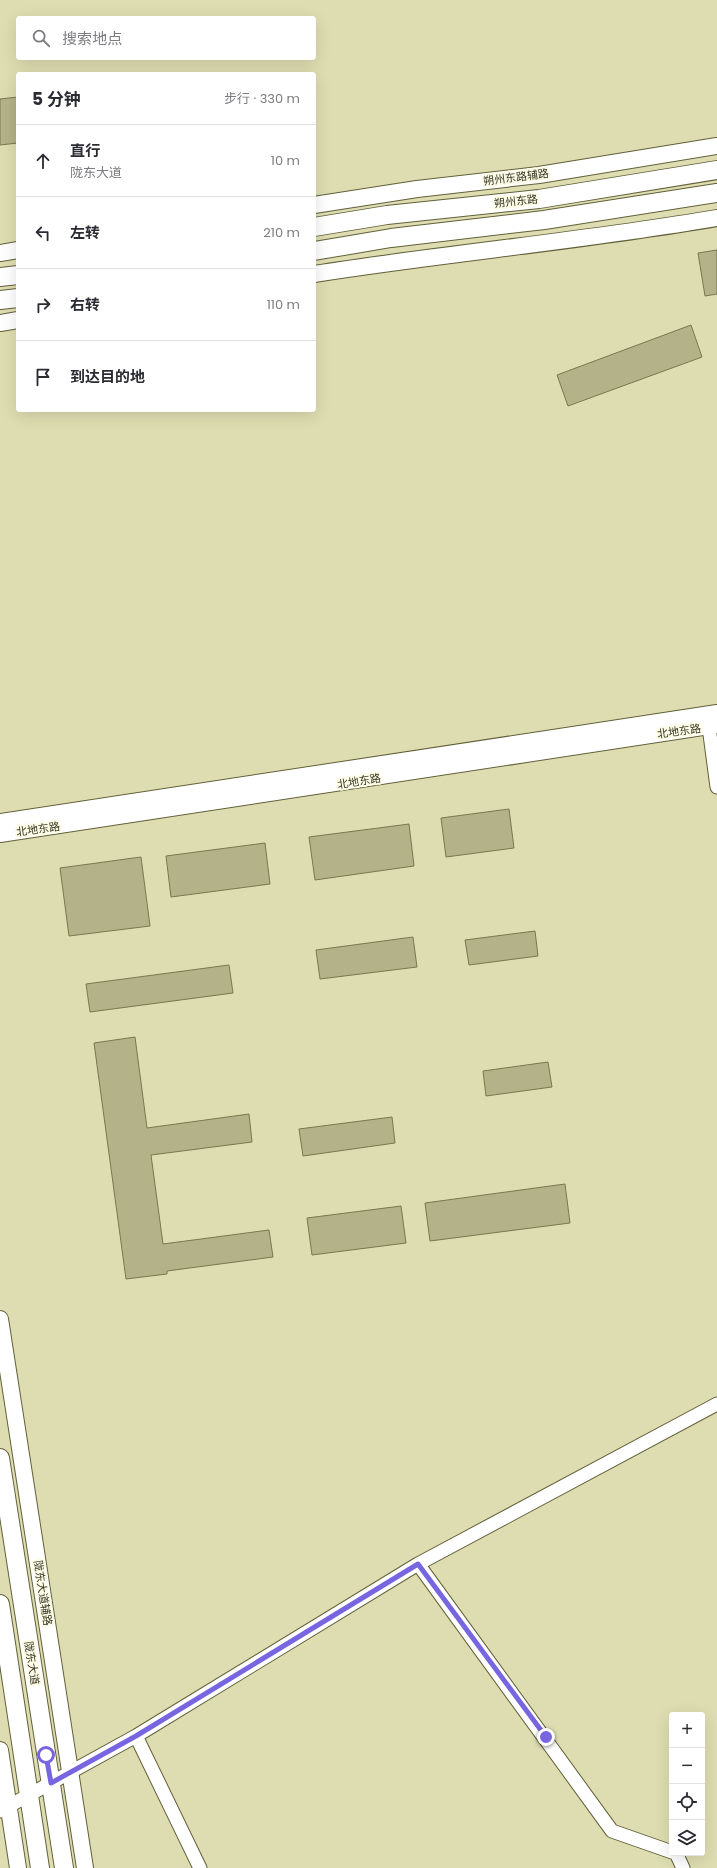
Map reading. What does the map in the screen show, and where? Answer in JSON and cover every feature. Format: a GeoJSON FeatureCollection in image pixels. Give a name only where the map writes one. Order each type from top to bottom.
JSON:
{"type":"FeatureCollection","features":[{"type":"Feature","properties":{"kind":"main road","name":"朔州东路"},"geometry":{"type":"LineString","coordinates":[[316,228],[387,215],[539,199],[717,170]]}},
{"type":"Feature","properties":{"kind":"main road","name":"朔州东路"},"geometry":{"type":"LineString","coordinates":[[316,251],[391,238],[544,220],[717,193]]}},
{"type":"Feature","properties":{"kind":"main road"},"geometry":{"type":"LineString","coordinates":[[0,277],[16,275]]}},
{"type":"Feature","properties":{"kind":"main road"},"geometry":{"type":"LineString","coordinates":[[0,300],[16,298]]}},
{"type":"Feature","properties":{"kind":"main road","name":"陇东大道"},"geometry":{"type":"LineString","coordinates":[[0,1458],[64,1868]]}},
{"type":"Feature","properties":{"kind":"main road","name":"陇东大道"},"geometry":{"type":"LineString","coordinates":[[0,1604],[40,1868]]}},
{"type":"Feature","properties":{"kind":"street","name":"朔州东路辅路"},"geometry":{"type":"LineString","coordinates":[[316,205],[417,189],[546,174],[717,146]]}},
{"type":"Feature","properties":{"kind":"street"},"geometry":{"type":"LineString","coordinates":[[316,274],[398,261],[534,245],[717,218]]}},
{"type":"Feature","properties":{"kind":"street"},"geometry":{"type":"LineString","coordinates":[[0,253],[16,250]]}},
{"type":"Feature","properties":{"kind":"street"},"geometry":{"type":"LineString","coordinates":[[0,323],[16,320]]}},
{"type":"Feature","properties":{"kind":"street","name":"北地东路"},"geometry":{"type":"LineString","coordinates":[[0,822],[717,713]]}},
{"type":"Feature","properties":{"kind":"street"},"geometry":{"type":"LineString","coordinates":[[713,726],[717,787]]}},
{"type":"Feature","properties":{"kind":"street","name":"北地东路"},"geometry":{"type":"LineString","coordinates":[[0,834],[713,726]]}},
{"type":"Feature","properties":{"kind":"street","name":"陇东大道辅路"},"geometry":{"type":"LineString","coordinates":[[0,1319],[2,1344],[85,1868]]}},
{"type":"Feature","properties":{"kind":"street"},"geometry":{"type":"LineString","coordinates":[[4,1809],[136,1736],[418,1564],[717,1404]]}},
{"type":"Feature","properties":{"kind":"street"},"geometry":{"type":"LineString","coordinates":[[418,1564],[612,1831],[669,1851]]}},
{"type":"Feature","properties":{"kind":"street"},"geometry":{"type":"LineString","coordinates":[[136,1736],[200,1868]]}},
{"type":"Feature","properties":{"kind":"street"},"geometry":{"type":"LineString","coordinates":[[0,1750],[4,1809],[18,1868]]}},
{"type":"Feature","properties":{"kind":"street"},"geometry":{"type":"LineString","coordinates":[[677,1856],[683,1868]]}},
{"type":"Feature","properties":{"kind":"building"},"geometry":{"type":"Polygon","coordinates":[[[16,97],[16,143],[0,145],[0,99],[16,97]]]}},
{"type":"Feature","properties":{"kind":"building"},"geometry":{"type":"Polygon","coordinates":[[[717,250],[717,294],[705,296],[698,253],[717,250]]]}},
{"type":"Feature","properties":{"kind":"building"},"geometry":{"type":"Polygon","coordinates":[[[691,325],[702,357],[568,406],[557,375],[691,325]]]}},
{"type":"Feature","properties":{"kind":"building"},"geometry":{"type":"Polygon","coordinates":[[[509,809],[514,848],[446,857],[441,818],[509,809]]]}},
{"type":"Feature","properties":{"kind":"building"},"geometry":{"type":"Polygon","coordinates":[[[409,824],[414,866],[315,880],[309,837],[409,824]]]}},
{"type":"Feature","properties":{"kind":"building"},"geometry":{"type":"Polygon","coordinates":[[[265,843],[270,884],[171,897],[166,856],[265,843]]]}},
{"type":"Feature","properties":{"kind":"building"},"geometry":{"type":"Polygon","coordinates":[[[141,857],[150,926],[69,936],[60,868],[141,857]]]}},
{"type":"Feature","properties":{"kind":"building"},"geometry":{"type":"Polygon","coordinates":[[[535,931],[538,956],[469,965],[465,940],[535,931]]]}},
{"type":"Feature","properties":{"kind":"building"},"geometry":{"type":"Polygon","coordinates":[[[413,937],[417,967],[320,979],[316,950],[413,937]]]}},
{"type":"Feature","properties":{"kind":"building"},"geometry":{"type":"Polygon","coordinates":[[[229,965],[233,993],[90,1012],[86,984],[229,965]]]}},
{"type":"Feature","properties":{"kind":"building"},"geometry":{"type":"Polygon","coordinates":[[[135,1037],[147,1128],[249,1114],[252,1142],[151,1155],[163,1244],[269,1230],[273,1257],[167,1271],[167,1274],[126,1279],[94,1043],[135,1037]]]}},
{"type":"Feature","properties":{"kind":"building"},"geometry":{"type":"Polygon","coordinates":[[[548,1062],[552,1087],[486,1096],[483,1071],[548,1062]]]}},
{"type":"Feature","properties":{"kind":"building"},"geometry":{"type":"Polygon","coordinates":[[[392,1117],[395,1143],[303,1156],[299,1129],[392,1117]]]}},
{"type":"Feature","properties":{"kind":"building"},"geometry":{"type":"Polygon","coordinates":[[[565,1184],[570,1223],[430,1241],[425,1203],[565,1184]]]}},
{"type":"Feature","properties":{"kind":"building"},"geometry":{"type":"Polygon","coordinates":[[[401,1206],[406,1243],[312,1255],[307,1218],[401,1206]]]}},
{"type":"Feature","properties":{"kind":"route"},"geometry":{"type":"LineString","coordinates":[[46,1755],[51,1783],[136,1736],[418,1564],[546,1737]]}}]}
